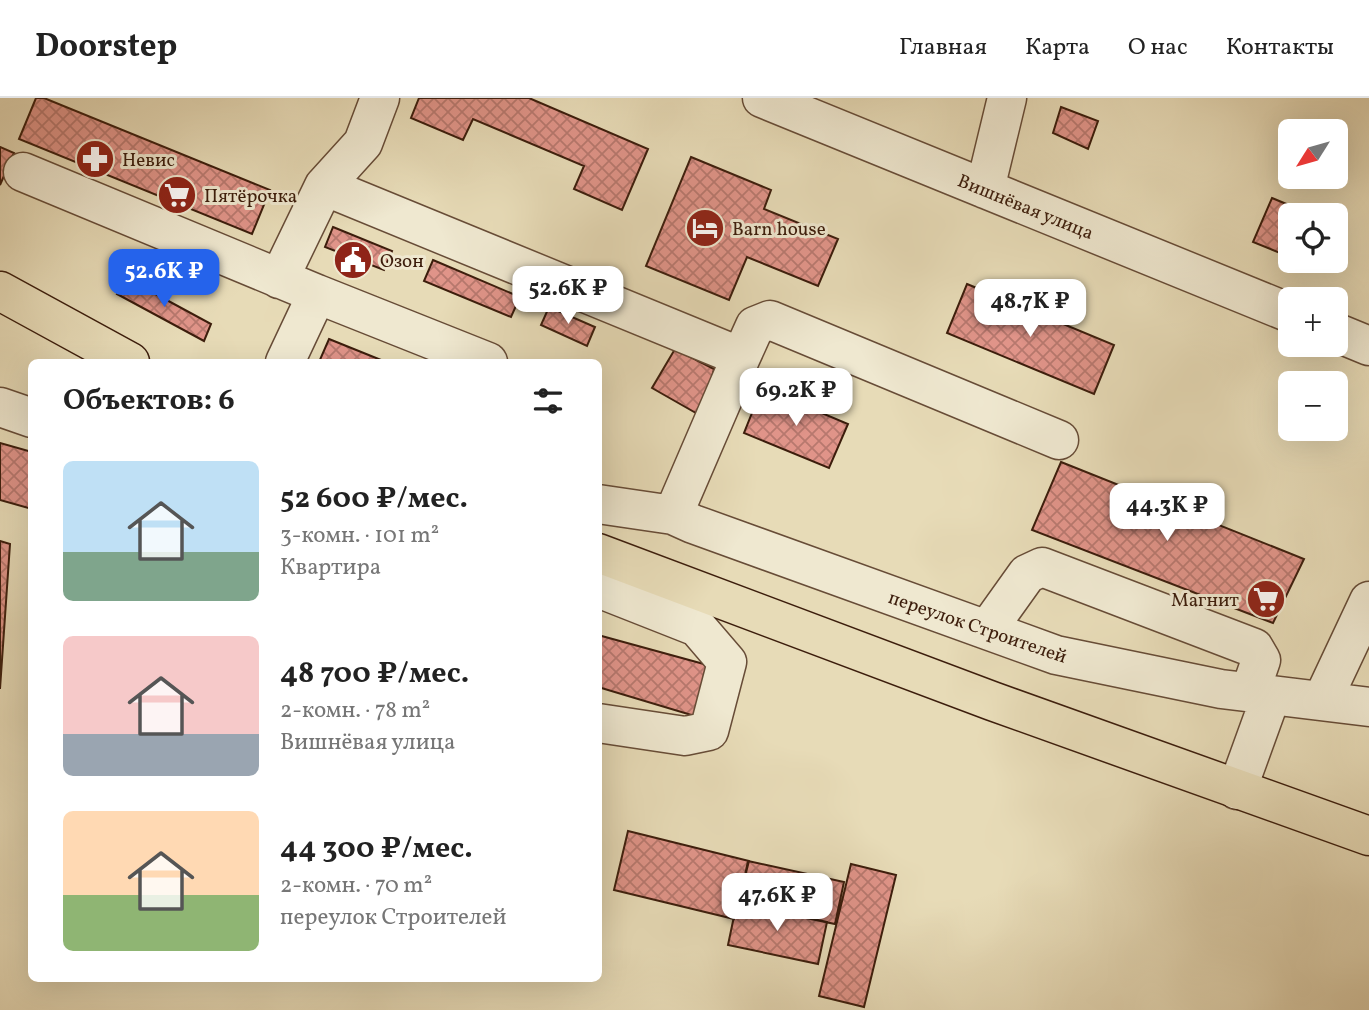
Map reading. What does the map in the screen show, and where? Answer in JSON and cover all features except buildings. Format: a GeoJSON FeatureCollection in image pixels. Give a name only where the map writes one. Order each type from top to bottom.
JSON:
{"type":"FeatureCollection","features":[{"type":"Feature","properties":{"kind":"main road"},"geometry":{"type":"LineString","coordinates":[[0,291],[125,359]]}},
{"type":"Feature","properties":{"kind":"main road"},"geometry":{"type":"LineString","coordinates":[[602,555],[992,701],[1369,836]]}},
{"type":"Feature","properties":{"kind":"street"},"geometry":{"type":"LineString","coordinates":[[279,279],[324,186],[363,143],[380,98]]}},
{"type":"Feature","properties":{"kind":"street","name":"Вишнёвая улица"},"geometry":{"type":"LineString","coordinates":[[762,98],[1278,308]]}},
{"type":"Feature","properties":{"kind":"street"},"geometry":{"type":"LineString","coordinates":[[985,189],[1007,98]]}},
{"type":"Feature","properties":{"kind":"street"},"geometry":{"type":"LineString","coordinates":[[23,172],[317,295],[480,359]]}},
{"type":"Feature","properties":{"kind":"street"},"geometry":{"type":"LineString","coordinates":[[324,186],[741,357]]}},
{"type":"Feature","properties":{"kind":"street"},"geometry":{"type":"LineString","coordinates":[[286,359],[317,295]]}},
{"type":"Feature","properties":{"kind":"street"},"geometry":{"type":"LineString","coordinates":[[673,515],[755,327],[770,320],[1059,440]]}},
{"type":"Feature","properties":{"kind":"street"},"geometry":{"type":"LineString","coordinates":[[1348,337],[1369,346]]}},
{"type":"Feature","properties":{"kind":"street"},"geometry":{"type":"LineString","coordinates":[[0,407],[28,417]]}},
{"type":"Feature","properties":{"kind":"street","name":"переулок Строителей"},"geometry":{"type":"LineString","coordinates":[[602,505],[673,515],[1056,655],[1221,689],[1369,707]]}},
{"type":"Feature","properties":{"kind":"street"},"geometry":{"type":"LineString","coordinates":[[987,630],[1027,574],[1042,567],[1254,648],[1261,660],[1260,694],[1237,790]]}},
{"type":"Feature","properties":{"kind":"street"},"geometry":{"type":"LineString","coordinates":[[602,590],[697,626],[727,662],[709,731],[685,736],[602,724]]}},
{"type":"Feature","properties":{"kind":"street"},"geometry":{"type":"LineString","coordinates":[[1322,701],[1369,601]]}},
{"type":"Feature","properties":{"kind":"place","name":"Невис"},"geometry":{"type":"Point","coordinates":[95,159]}},
{"type":"Feature","properties":{"kind":"place","name":"Пятёрочка"},"geometry":{"type":"Point","coordinates":[177,195]}},
{"type":"Feature","properties":{"kind":"place","name":"Barn house"},"geometry":{"type":"Point","coordinates":[705,228]}},
{"type":"Feature","properties":{"kind":"place","name":"Озон"},"geometry":{"type":"Point","coordinates":[353,260]}},
{"type":"Feature","properties":{"kind":"place","name":"Магнит"},"geometry":{"type":"Point","coordinates":[1266,599]}}]}
